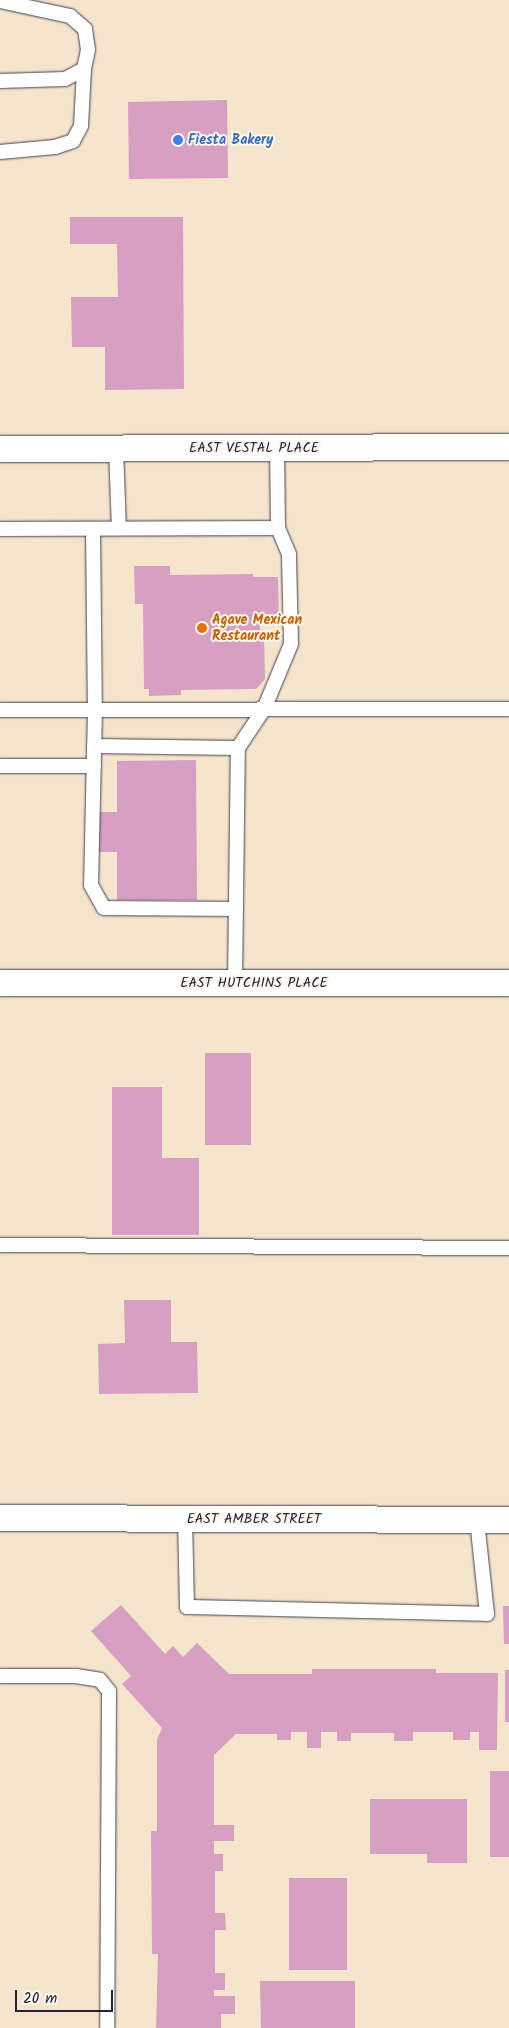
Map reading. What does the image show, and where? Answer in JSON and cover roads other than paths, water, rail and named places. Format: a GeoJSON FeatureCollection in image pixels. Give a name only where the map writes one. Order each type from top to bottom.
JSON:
{"type":"FeatureCollection","features":[{"type":"Feature","properties":{"kind":"street","name":"EAST VESTAL PLACE"},"geometry":{"type":"LineString","coordinates":[[0,449],[509,447]]}},
{"type":"Feature","properties":{"kind":"street","name":"EAST HUTCHINS PLACE"},"geometry":{"type":"LineString","coordinates":[[0,983],[509,983]]}},
{"type":"Feature","properties":{"kind":"street","name":"EAST AMBER STREET"},"geometry":{"type":"LineString","coordinates":[[0,1518],[509,1520]]}},
{"type":"Feature","properties":{"kind":"lane"},"geometry":{"type":"LineString","coordinates":[[0,1],[70,16],[84,29],[88,50],[84,69],[81,126],[73,141],[55,147],[0,152]]}},
{"type":"Feature","properties":{"kind":"lane"},"geometry":{"type":"LineString","coordinates":[[0,81],[65,79],[84,69]]}},
{"type":"Feature","properties":{"kind":"lane"},"geometry":{"type":"LineString","coordinates":[[116,448],[119,528]]}},
{"type":"Feature","properties":{"kind":"lane"},"geometry":{"type":"LineString","coordinates":[[235,983],[238,748],[264,709],[291,644],[289,554],[278,528],[277,448]]}},
{"type":"Feature","properties":{"kind":"lane"},"geometry":{"type":"LineString","coordinates":[[0,529],[278,528]]}},
{"type":"Feature","properties":{"kind":"lane"},"geometry":{"type":"LineString","coordinates":[[93,529],[95,710],[91,885],[104,908],[236,909]]}},
{"type":"Feature","properties":{"kind":"lane"},"geometry":{"type":"LineString","coordinates":[[0,710],[509,709]]}},
{"type":"Feature","properties":{"kind":"lane"},"geometry":{"type":"LineString","coordinates":[[94,746],[238,748]]}},
{"type":"Feature","properties":{"kind":"lane"},"geometry":{"type":"LineString","coordinates":[[0,766],[94,766]]}},
{"type":"Feature","properties":{"kind":"lane"},"geometry":{"type":"LineString","coordinates":[[0,1244],[509,1248]]}},
{"type":"Feature","properties":{"kind":"lane"},"geometry":{"type":"LineString","coordinates":[[185,1519],[187,1608],[486,1614],[477,1520]]}},
{"type":"Feature","properties":{"kind":"lane"},"geometry":{"type":"LineString","coordinates":[[0,1676],[76,1676],[100,1680],[109,1691],[107,2028]]}},
{"type":"Feature","properties":{"kind":"place","name":"Fiesta Bakery"},"geometry":{"type":"Point","coordinates":[178,140]}},
{"type":"Feature","properties":{"kind":"place","name":"Agave Mexican Restaurant"},"geometry":{"type":"Point","coordinates":[202,628]}}]}
